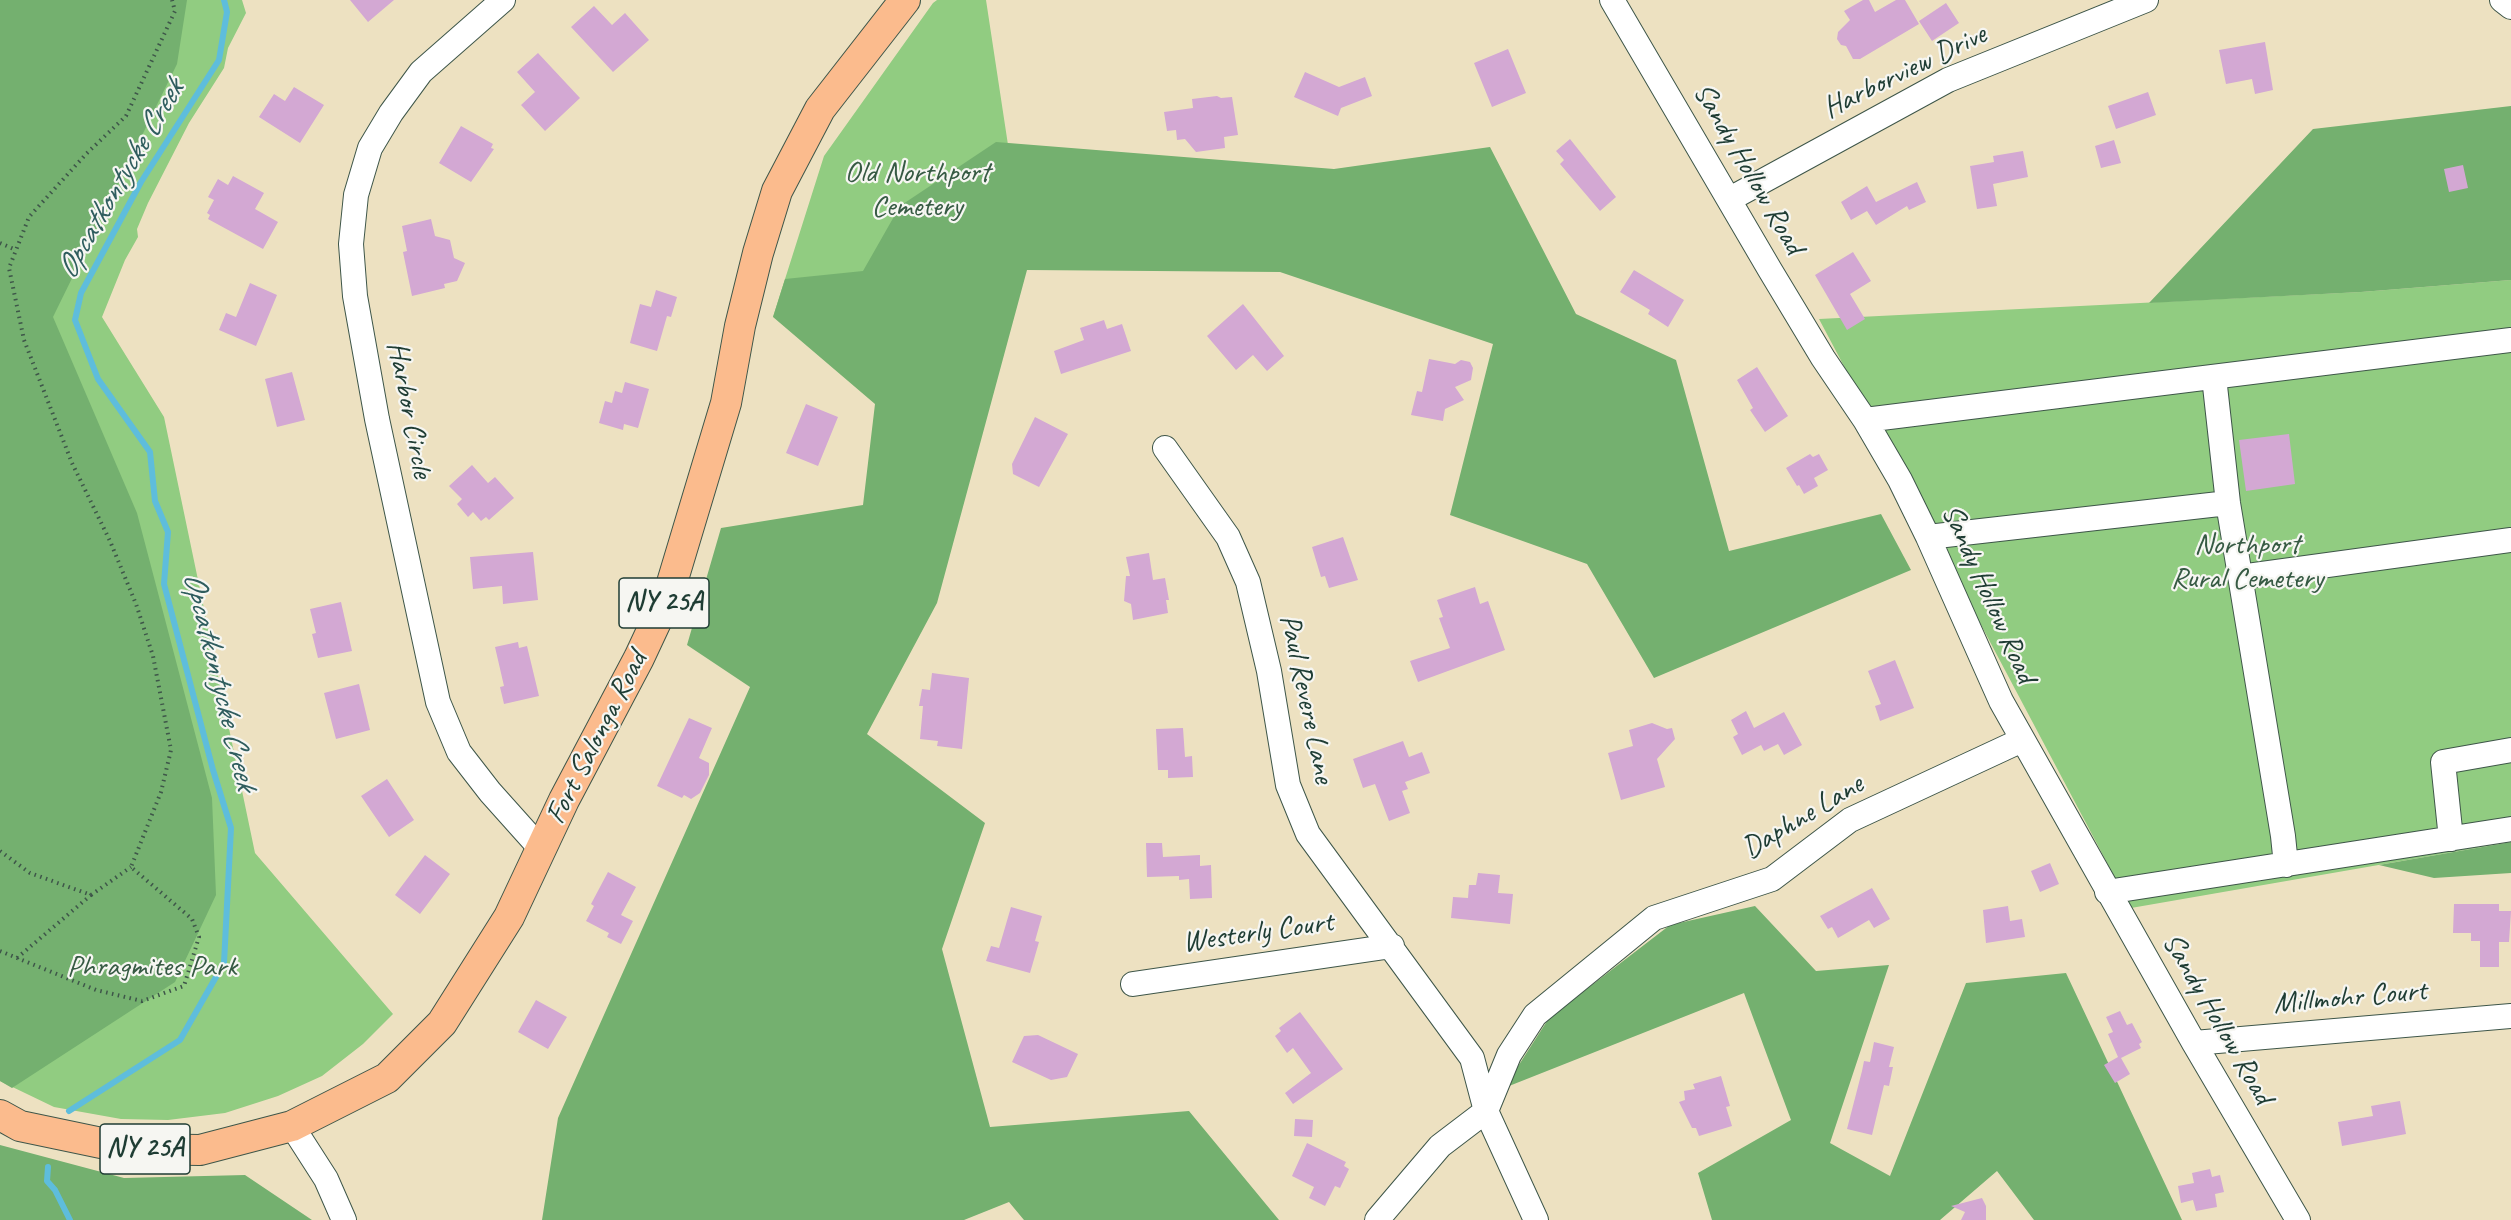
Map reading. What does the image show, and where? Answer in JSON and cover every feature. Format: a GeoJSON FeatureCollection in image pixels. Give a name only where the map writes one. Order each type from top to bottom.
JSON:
{"type":"FeatureCollection","features":[{"type":"Feature","properties":{"kind":"main road","name":"Fort Salonga Road"},"geometry":{"type":"LineString","coordinates":[[0,1115],[20,1126],[130,1149],[200,1150],[292,1126],[387,1078],[442,1023],[509,917],[668,596],[726,403],[758,253],[777,191],[820,109],[905,0]]}},
{"type":"Feature","properties":{"kind":"street","name":"Harbor Circle"},"geometry":{"type":"LineString","coordinates":[[503,0],[422,72],[391,113],[370,148],[356,195],[351,244],[355,296],[377,419],[438,702],[459,752],[490,792],[542,849]]}},
{"type":"Feature","properties":{"kind":"street","name":"Sandy Hollow Road"},"geometry":{"type":"LineString","coordinates":[[1612,0],[1824,358],[1866,420],[1900,480],[2001,701],[2107,892],[2298,1220]]}},
{"type":"Feature","properties":{"kind":"street","name":"Harborview Drive"},"geometry":{"type":"LineString","coordinates":[[1730,199],[1947,80],[2146,0]]}},
{"type":"Feature","properties":{"kind":"street"},"geometry":{"type":"LineString","coordinates":[[2502,0],[2511,8]]}},
{"type":"Feature","properties":{"kind":"street"},"geometry":{"type":"LineString","coordinates":[[1866,420],[2511,340]]}},
{"type":"Feature","properties":{"kind":"street"},"geometry":{"type":"LineString","coordinates":[[2214,377],[2228,503],[2286,865]]}},
{"type":"Feature","properties":{"kind":"street","name":"Paul Revere Lane"},"geometry":{"type":"LineString","coordinates":[[1165,448],[1228,537],[1248,582],[1269,671],[1288,785],[1308,834],[1472,1058],[1486,1111],[1536,1220]]}},
{"type":"Feature","properties":{"kind":"street"},"geometry":{"type":"LineString","coordinates":[[1928,537],[2228,503]]}},
{"type":"Feature","properties":{"kind":"street"},"geometry":{"type":"LineString","coordinates":[[2240,577],[2511,540]]}},
{"type":"Feature","properties":{"kind":"street","name":"Daphne Lane"},"geometry":{"type":"LineString","coordinates":[[1486,1111],[1509,1055],[1535,1015],[1654,918],[1772,879],[1850,820],[2022,740]]}},
{"type":"Feature","properties":{"kind":"street"},"geometry":{"type":"LineString","coordinates":[[2451,838],[2443,762],[2511,750]]}},
{"type":"Feature","properties":{"kind":"street"},"geometry":{"type":"LineString","coordinates":[[2107,892],[2511,829]]}},
{"type":"Feature","properties":{"kind":"street","name":"Westerly Court"},"geometry":{"type":"LineString","coordinates":[[1133,984],[1392,946]]}},
{"type":"Feature","properties":{"kind":"street","name":"Millmohr Court"},"geometry":{"type":"LineString","coordinates":[[2194,1043],[2511,1016]]}},
{"type":"Feature","properties":{"kind":"street"},"geometry":{"type":"LineString","coordinates":[[1377,1220],[1440,1146],[1486,1111]]}},
{"type":"Feature","properties":{"kind":"street"},"geometry":{"type":"LineString","coordinates":[[292,1126],[326,1179],[344,1220]]}},
{"type":"Feature","properties":{"kind":"path"},"geometry":{"type":"LineString","coordinates":[[17,958],[91,895],[131,867],[161,792],[171,750],[153,656],[136,604],[110,541],[72,463],[24,340],[9,268],[29,218],[86,154],[126,116],[175,11],[172,0]]}},
{"type":"Feature","properties":{"kind":"path"},"geometry":{"type":"LineString","coordinates":[[0,243],[16,250]]}},
{"type":"Feature","properties":{"kind":"path"},"geometry":{"type":"LineString","coordinates":[[0,851],[30,873],[91,895]]}},
{"type":"Feature","properties":{"kind":"path"},"geometry":{"type":"LineString","coordinates":[[0,951],[96,990],[142,1001],[184,987],[199,937],[192,919],[131,867]]}},
{"type":"Feature","properties":{"kind":"green space","name":"Phragmites Park"},"geometry":{"type":"Polygon","coordinates":[[[0,0],[242,0],[246,13],[228,48],[224,68],[189,123],[148,203],[137,229],[138,237],[125,260],[102,317],[164,417],[255,853],[393,1014],[363,1044],[322,1076],[278,1096],[225,1113],[168,1120],[121,1119],[54,1107],[0,1081],[0,0]]]}},
{"type":"Feature","properties":{"kind":"green space","name":"Phragmites Park"},"geometry":{"type":"Polygon","coordinates":[[[0,0],[187,0],[177,64],[53,317],[137,513],[212,798],[216,895],[175,982],[12,1088],[0,1081],[0,0]]]}},
{"type":"Feature","properties":{"kind":"green space","name":"Old Northport Cemetery"},"geometry":{"type":"Polygon","coordinates":[[[937,0],[986,0],[1027,270],[773,317],[824,156],[937,0]]]}},
{"type":"Feature","properties":{"kind":"green space"},"geometry":{"type":"Polygon","coordinates":[[[2511,106],[2511,280],[2361,292],[2149,303],[2313,129],[2511,106]]]}},
{"type":"Feature","properties":{"kind":"green space"},"geometry":{"type":"Polygon","coordinates":[[[996,142],[1334,169],[1490,147],[1576,314],[1676,360],[1729,551],[1881,514],[1911,570],[1654,678],[1587,564],[1450,515],[1493,344],[1280,272],[1027,270],[937,603],[867,734],[985,823],[942,949],[990,1127],[1189,1111],[1279,1220],[1024,1220],[1009,1202],[964,1220],[542,1220],[558,1118],[750,687],[687,645],[721,528],[863,505],[875,404],[773,317],[785,279],[863,271],[900,206],[996,142]]]}},
{"type":"Feature","properties":{"kind":"green space","name":"Northport Rural Cemetery"},"geometry":{"type":"Polygon","coordinates":[[[2511,280],[2511,842],[2131,908],[1819,319],[2361,292],[2511,280]]]}},
{"type":"Feature","properties":{"kind":"green space"},"geometry":{"type":"Polygon","coordinates":[[[2511,842],[2511,873],[2434,878],[2379,865],[2511,842]]]}},
{"type":"Feature","properties":{"kind":"green space"},"geometry":{"type":"Polygon","coordinates":[[[1755,906],[1816,971],[1889,965],[1830,1143],[1890,1176],[1966,983],[2066,973],[2182,1220],[2034,1220],[1997,1171],[1940,1220],[1712,1220],[1698,1173],[1791,1120],[1744,993],[1504,1088],[1549,1018],[1670,925],[1755,906]]]}},
{"type":"Feature","properties":{"kind":"green space"},"geometry":{"type":"Polygon","coordinates":[[[0,1145],[124,1178],[245,1175],[312,1220],[0,1220],[0,1145]]]}},
{"type":"Feature","properties":{"kind":"building"},"geometry":{"type":"Polygon","coordinates":[[[350,0],[394,0],[368,22],[350,0]]]}},
{"type":"Feature","properties":{"kind":"building"},"geometry":{"type":"Polygon","coordinates":[[[1863,0],[1869,0],[1875,12],[1896,0],[1905,0],[1919,24],[1860,59],[1853,59],[1846,46],[1841,45],[1837,39],[1838,32],[1850,20],[1844,11],[1863,0]]]}},
{"type":"Feature","properties":{"kind":"building"},"geometry":{"type":"Polygon","coordinates":[[[1946,3],[1959,23],[1932,41],[1919,21],[1946,3]]]}},
{"type":"Feature","properties":{"kind":"building"},"geometry":{"type":"Polygon","coordinates":[[[594,6],[612,25],[625,13],[649,40],[613,72],[571,27],[594,6]]]}},
{"type":"Feature","properties":{"kind":"building"},"geometry":{"type":"Polygon","coordinates":[[[2265,42],[2273,90],[2255,94],[2252,79],[2226,84],[2219,50],[2265,42]]]}},
{"type":"Feature","properties":{"kind":"building"},"geometry":{"type":"Polygon","coordinates":[[[1508,49],[1526,93],[1492,107],[1474,63],[1508,49]]]}},
{"type":"Feature","properties":{"kind":"building"},"geometry":{"type":"Polygon","coordinates":[[[538,53],[580,98],[545,131],[521,105],[535,92],[517,72],[538,53]]]}},
{"type":"Feature","properties":{"kind":"building"},"geometry":{"type":"Polygon","coordinates":[[[1305,72],[1339,87],[1365,77],[1372,96],[1341,108],[1338,116],[1294,97],[1305,72]]]}},
{"type":"Feature","properties":{"kind":"building"},"geometry":{"type":"Polygon","coordinates":[[[294,87],[324,105],[300,143],[259,117],[274,94],[285,101],[294,87]]]}},
{"type":"Feature","properties":{"kind":"building"},"geometry":{"type":"Polygon","coordinates":[[[2148,92],[2156,115],[2116,129],[2108,106],[2148,92]]]}},
{"type":"Feature","properties":{"kind":"building"},"geometry":{"type":"Polygon","coordinates":[[[1232,97],[1238,135],[1224,137],[1225,148],[1196,152],[1185,139],[1177,140],[1176,130],[1167,131],[1164,112],[1193,108],[1192,99],[1232,97]]]}},
{"type":"Feature","properties":{"kind":"building"},"geometry":{"type":"Polygon","coordinates":[[[461,126],[493,144],[491,148],[494,149],[471,182],[439,163],[461,126]]]}},
{"type":"Feature","properties":{"kind":"building"},"geometry":{"type":"Polygon","coordinates":[[[1570,139],[1616,197],[1600,211],[1560,164],[1564,160],[1556,151],[1570,139]]]}},
{"type":"Feature","properties":{"kind":"building"},"geometry":{"type":"Polygon","coordinates":[[[2114,140],[2121,163],[2101,168],[2095,146],[2114,140]]]}},
{"type":"Feature","properties":{"kind":"building"},"geometry":{"type":"Polygon","coordinates":[[[2023,151],[2028,177],[1993,184],[1997,206],[1977,209],[1970,166],[1994,162],[1993,156],[2023,151]]]}},
{"type":"Feature","properties":{"kind":"building"},"geometry":{"type":"Polygon","coordinates":[[[2463,165],[2468,188],[2449,192],[2444,169],[2463,165]]]}},
{"type":"Feature","properties":{"kind":"building"},"geometry":{"type":"Polygon","coordinates":[[[233,176],[264,193],[255,209],[278,222],[263,249],[208,219],[210,215],[207,213],[214,200],[208,197],[218,179],[228,185],[233,176]]]}},
{"type":"Feature","properties":{"kind":"building"},"geometry":{"type":"Polygon","coordinates":[[[1917,182],[1926,202],[1909,210],[1907,206],[1876,225],[1867,211],[1851,220],[1841,202],[1867,186],[1876,202],[1917,182]]]}},
{"type":"Feature","properties":{"kind":"building"},"geometry":{"type":"Polygon","coordinates":[[[431,219],[435,236],[450,240],[454,258],[465,263],[457,281],[444,284],[445,288],[412,296],[403,252],[407,251],[402,226],[431,219]]]}},
{"type":"Feature","properties":{"kind":"building"},"geometry":{"type":"Polygon","coordinates":[[[1853,252],[1871,281],[1850,294],[1865,319],[1847,330],[1815,275],[1853,252]]]}},
{"type":"Feature","properties":{"kind":"building"},"geometry":{"type":"Polygon","coordinates":[[[1634,270],[1684,300],[1668,327],[1648,314],[1650,310],[1620,292],[1634,270]]]}},
{"type":"Feature","properties":{"kind":"building"},"geometry":{"type":"Polygon","coordinates":[[[250,283],[277,295],[256,346],[219,330],[226,313],[236,317],[250,283]]]}},
{"type":"Feature","properties":{"kind":"building"},"geometry":{"type":"Polygon","coordinates":[[[656,290],[677,297],[671,317],[667,316],[657,351],[630,343],[640,304],[651,307],[656,290]]]}},
{"type":"Feature","properties":{"kind":"building"},"geometry":{"type":"Polygon","coordinates":[[[1243,304],[1284,356],[1267,371],[1253,355],[1236,370],[1207,336],[1243,304]]]}},
{"type":"Feature","properties":{"kind":"building"},"geometry":{"type":"Polygon","coordinates":[[[1104,320],[1107,329],[1122,324],[1131,351],[1061,374],[1054,351],[1084,340],[1080,328],[1104,320]]]}},
{"type":"Feature","properties":{"kind":"building"},"geometry":{"type":"Polygon","coordinates":[[[1429,359],[1455,364],[1461,360],[1470,362],[1473,368],[1471,380],[1455,387],[1464,400],[1445,409],[1443,421],[1411,415],[1417,391],[1422,392],[1429,359]]]}},
{"type":"Feature","properties":{"kind":"building"},"geometry":{"type":"Polygon","coordinates":[[[1757,367],[1788,416],[1765,432],[1750,410],[1753,408],[1737,380],[1757,367]]]}},
{"type":"Feature","properties":{"kind":"building"},"geometry":{"type":"Polygon","coordinates":[[[292,372],[305,420],[277,427],[265,379],[292,372]]]}},
{"type":"Feature","properties":{"kind":"building"},"geometry":{"type":"Polygon","coordinates":[[[625,382],[649,389],[638,428],[624,424],[623,430],[599,423],[605,401],[612,403],[615,391],[622,393],[625,382]]]}},
{"type":"Feature","properties":{"kind":"building"},"geometry":{"type":"Polygon","coordinates":[[[806,404],[838,417],[818,466],[786,453],[806,404]]]}},
{"type":"Feature","properties":{"kind":"building"},"geometry":{"type":"Polygon","coordinates":[[[1035,417],[1068,434],[1039,487],[1013,474],[1012,464],[1035,417]]]}},
{"type":"Feature","properties":{"kind":"building"},"geometry":{"type":"Polygon","coordinates":[[[2289,434],[2295,484],[2246,491],[2239,440],[2289,434]]]}},
{"type":"Feature","properties":{"kind":"building"},"geometry":{"type":"Polygon","coordinates":[[[1810,454],[1813,457],[1819,454],[1828,470],[1814,478],[1818,486],[1804,494],[1786,468],[1810,454]]]}},
{"type":"Feature","properties":{"kind":"building"},"geometry":{"type":"Polygon","coordinates":[[[472,465],[488,483],[495,477],[514,498],[489,520],[486,517],[481,521],[473,512],[468,517],[457,504],[462,499],[449,486],[472,465]]]}},
{"type":"Feature","properties":{"kind":"building"},"geometry":{"type":"Polygon","coordinates":[[[1343,537],[1358,580],[1329,588],[1325,576],[1321,577],[1312,547],[1343,537]]]}},
{"type":"Feature","properties":{"kind":"building"},"geometry":{"type":"Polygon","coordinates":[[[533,552],[538,600],[503,604],[502,586],[473,589],[470,557],[533,552]]]}},
{"type":"Feature","properties":{"kind":"building"},"geometry":{"type":"Polygon","coordinates":[[[1149,553],[1153,580],[1165,578],[1169,600],[1166,600],[1168,613],[1133,620],[1131,604],[1124,601],[1126,576],[1130,576],[1126,557],[1149,553]]]}},
{"type":"Feature","properties":{"kind":"building"},"geometry":{"type":"Polygon","coordinates":[[[1475,587],[1480,604],[1488,601],[1505,650],[1418,682],[1410,661],[1450,648],[1439,618],[1443,617],[1437,600],[1475,587]]]}},
{"type":"Feature","properties":{"kind":"building"},"geometry":{"type":"Polygon","coordinates":[[[341,602],[352,651],[318,658],[312,634],[316,633],[310,609],[341,602]]]}},
{"type":"Feature","properties":{"kind":"building"},"geometry":{"type":"Polygon","coordinates":[[[518,642],[519,648],[527,646],[539,696],[504,704],[500,687],[504,686],[495,647],[518,642]]]}},
{"type":"Feature","properties":{"kind":"building"},"geometry":{"type":"Polygon","coordinates":[[[1895,660],[1914,708],[1880,721],[1875,706],[1881,704],[1868,671],[1895,660]]]}},
{"type":"Feature","properties":{"kind":"building"},"geometry":{"type":"Polygon","coordinates":[[[932,673],[969,678],[962,749],[937,746],[938,741],[920,739],[923,706],[919,706],[922,689],[930,690],[932,673]]]}},
{"type":"Feature","properties":{"kind":"building"},"geometry":{"type":"Polygon","coordinates":[[[359,684],[370,730],[336,739],[324,693],[359,684]]]}},
{"type":"Feature","properties":{"kind":"building"},"geometry":{"type":"Polygon","coordinates":[[[1746,711],[1754,728],[1784,712],[1802,745],[1784,755],[1778,744],[1764,751],[1761,745],[1742,755],[1733,737],[1738,734],[1731,720],[1746,711]]]}},
{"type":"Feature","properties":{"kind":"building"},"geometry":{"type":"Polygon","coordinates":[[[689,718],[712,728],[699,758],[709,763],[709,775],[700,793],[691,799],[684,795],[682,798],[657,786],[689,718]]]}},
{"type":"Feature","properties":{"kind":"building"},"geometry":{"type":"Polygon","coordinates":[[[1652,723],[1667,729],[1672,728],[1675,739],[1657,759],[1665,787],[1621,800],[1608,753],[1633,746],[1629,730],[1652,723]]]}},
{"type":"Feature","properties":{"kind":"building"},"geometry":{"type":"Polygon","coordinates":[[[1183,728],[1185,757],[1192,756],[1193,777],[1168,778],[1168,770],[1158,770],[1156,729],[1183,728]]]}},
{"type":"Feature","properties":{"kind":"building"},"geometry":{"type":"Polygon","coordinates":[[[1403,741],[1409,757],[1422,752],[1430,773],[1405,782],[1408,789],[1402,791],[1410,813],[1389,821],[1375,784],[1363,788],[1353,759],[1403,741]]]}},
{"type":"Feature","properties":{"kind":"building"},"geometry":{"type":"Polygon","coordinates":[[[387,779],[414,820],[389,837],[361,796],[387,779]]]}},
{"type":"Feature","properties":{"kind":"building"},"geometry":{"type":"Polygon","coordinates":[[[1146,843],[1162,843],[1163,857],[1200,855],[1200,866],[1211,865],[1212,898],[1190,899],[1189,879],[1179,880],[1179,876],[1147,877],[1146,843]]]}},
{"type":"Feature","properties":{"kind":"building"},"geometry":{"type":"Polygon","coordinates":[[[425,855],[450,874],[420,914],[395,895],[425,855]]]}},
{"type":"Feature","properties":{"kind":"building"},"geometry":{"type":"Polygon","coordinates":[[[2050,863],[2059,884],[2040,892],[2031,871],[2050,863]]]}},
{"type":"Feature","properties":{"kind":"building"},"geometry":{"type":"Polygon","coordinates":[[[608,872],[636,887],[621,915],[633,921],[621,944],[607,937],[609,933],[586,921],[594,906],[591,904],[608,872]]]}},
{"type":"Feature","properties":{"kind":"building"},"geometry":{"type":"Polygon","coordinates":[[[1478,873],[1500,875],[1498,893],[1513,894],[1510,924],[1451,918],[1453,897],[1468,898],[1469,885],[1476,885],[1478,873]]]}},
{"type":"Feature","properties":{"kind":"building"},"geometry":{"type":"Polygon","coordinates":[[[1872,888],[1890,919],[1874,928],[1869,920],[1838,938],[1832,927],[1828,929],[1820,916],[1872,888]]]}},
{"type":"Feature","properties":{"kind":"building"},"geometry":{"type":"Polygon","coordinates":[[[2454,904],[2499,904],[2499,911],[2511,911],[2509,942],[2499,942],[2499,967],[2480,967],[2480,941],[2471,941],[2471,933],[2453,933],[2454,904]]]}},
{"type":"Feature","properties":{"kind":"building"},"geometry":{"type":"Polygon","coordinates":[[[2008,906],[2010,921],[2022,919],[2025,937],[1986,943],[1983,910],[2008,906]]]}},
{"type":"Feature","properties":{"kind":"building"},"geometry":{"type":"Polygon","coordinates":[[[1011,907],[1042,916],[1035,941],[1039,942],[1030,973],[986,961],[991,946],[999,948],[1011,907]]]}},
{"type":"Feature","properties":{"kind":"building"},"geometry":{"type":"Polygon","coordinates":[[[536,1000],[567,1017],[548,1049],[518,1032],[536,1000]]]}},
{"type":"Feature","properties":{"kind":"building"},"geometry":{"type":"Polygon","coordinates":[[[2120,1011],[2127,1025],[2132,1023],[2142,1042],[2139,1044],[2141,1048],[2121,1058],[2130,1074],[2115,1083],[2104,1065],[2118,1057],[2108,1034],[2113,1032],[2106,1017],[2120,1011]]]}},
{"type":"Feature","properties":{"kind":"building"},"geometry":{"type":"Polygon","coordinates":[[[1300,1012],[1343,1069],[1293,1104],[1285,1093],[1311,1073],[1293,1048],[1287,1053],[1275,1036],[1281,1031],[1279,1028],[1300,1012]]]}},
{"type":"Feature","properties":{"kind":"building"},"geometry":{"type":"Polygon","coordinates":[[[1038,1035],[1078,1054],[1067,1077],[1051,1080],[1012,1062],[1024,1036],[1038,1035]]]}},
{"type":"Feature","properties":{"kind":"building"},"geometry":{"type":"Polygon","coordinates":[[[1874,1042],[1894,1047],[1889,1067],[1893,1067],[1889,1086],[1884,1085],[1872,1135],[1847,1129],[1864,1061],[1870,1062],[1874,1042]]]}},
{"type":"Feature","properties":{"kind":"building"},"geometry":{"type":"Polygon","coordinates":[[[1721,1076],[1730,1106],[1726,1107],[1732,1126],[1699,1136],[1696,1128],[1692,1128],[1679,1102],[1685,1100],[1684,1091],[1695,1089],[1693,1084],[1721,1076]]]}},
{"type":"Feature","properties":{"kind":"building"},"geometry":{"type":"Polygon","coordinates":[[[2400,1101],[2406,1134],[2342,1146],[2338,1122],[2373,1116],[2371,1106],[2400,1101]]]}},
{"type":"Feature","properties":{"kind":"building"},"geometry":{"type":"Polygon","coordinates":[[[1295,1119],[1313,1120],[1312,1137],[1294,1136],[1295,1119]]]}},
{"type":"Feature","properties":{"kind":"building"},"geometry":{"type":"Polygon","coordinates":[[[1307,1143],[1346,1162],[1344,1166],[1349,1169],[1340,1188],[1335,1186],[1325,1206],[1309,1198],[1314,1187],[1292,1176],[1307,1143]]]}},
{"type":"Feature","properties":{"kind":"building"},"geometry":{"type":"Polygon","coordinates":[[[2210,1169],[2212,1177],[2220,1175],[2224,1192],[2215,1194],[2217,1207],[2196,1211],[2193,1200],[2181,1203],[2178,1186],[2194,1183],[2192,1173],[2210,1169]]]}},
{"type":"Feature","properties":{"kind":"building"},"geometry":{"type":"Polygon","coordinates":[[[1982,1198],[1986,1206],[1986,1220],[1961,1220],[1965,1212],[1951,1206],[1982,1198]]]}},
{"type":"Feature","properties":{"kind":"waterway","name":"Opcatkontycke Creek"},"geometry":{"type":"LineString","coordinates":[[69,1111],[180,1040],[224,963],[231,828],[213,770],[164,584],[168,532],[155,501],[150,452],[98,379],[75,320],[81,293],[141,182],[219,60],[227,12],[224,0]]}},
{"type":"Feature","properties":{"kind":"waterway","name":"Opcatkontycke Creek"},"geometry":{"type":"LineString","coordinates":[[48,1167],[47,1181],[55,1190],[70,1220]]}}]}
